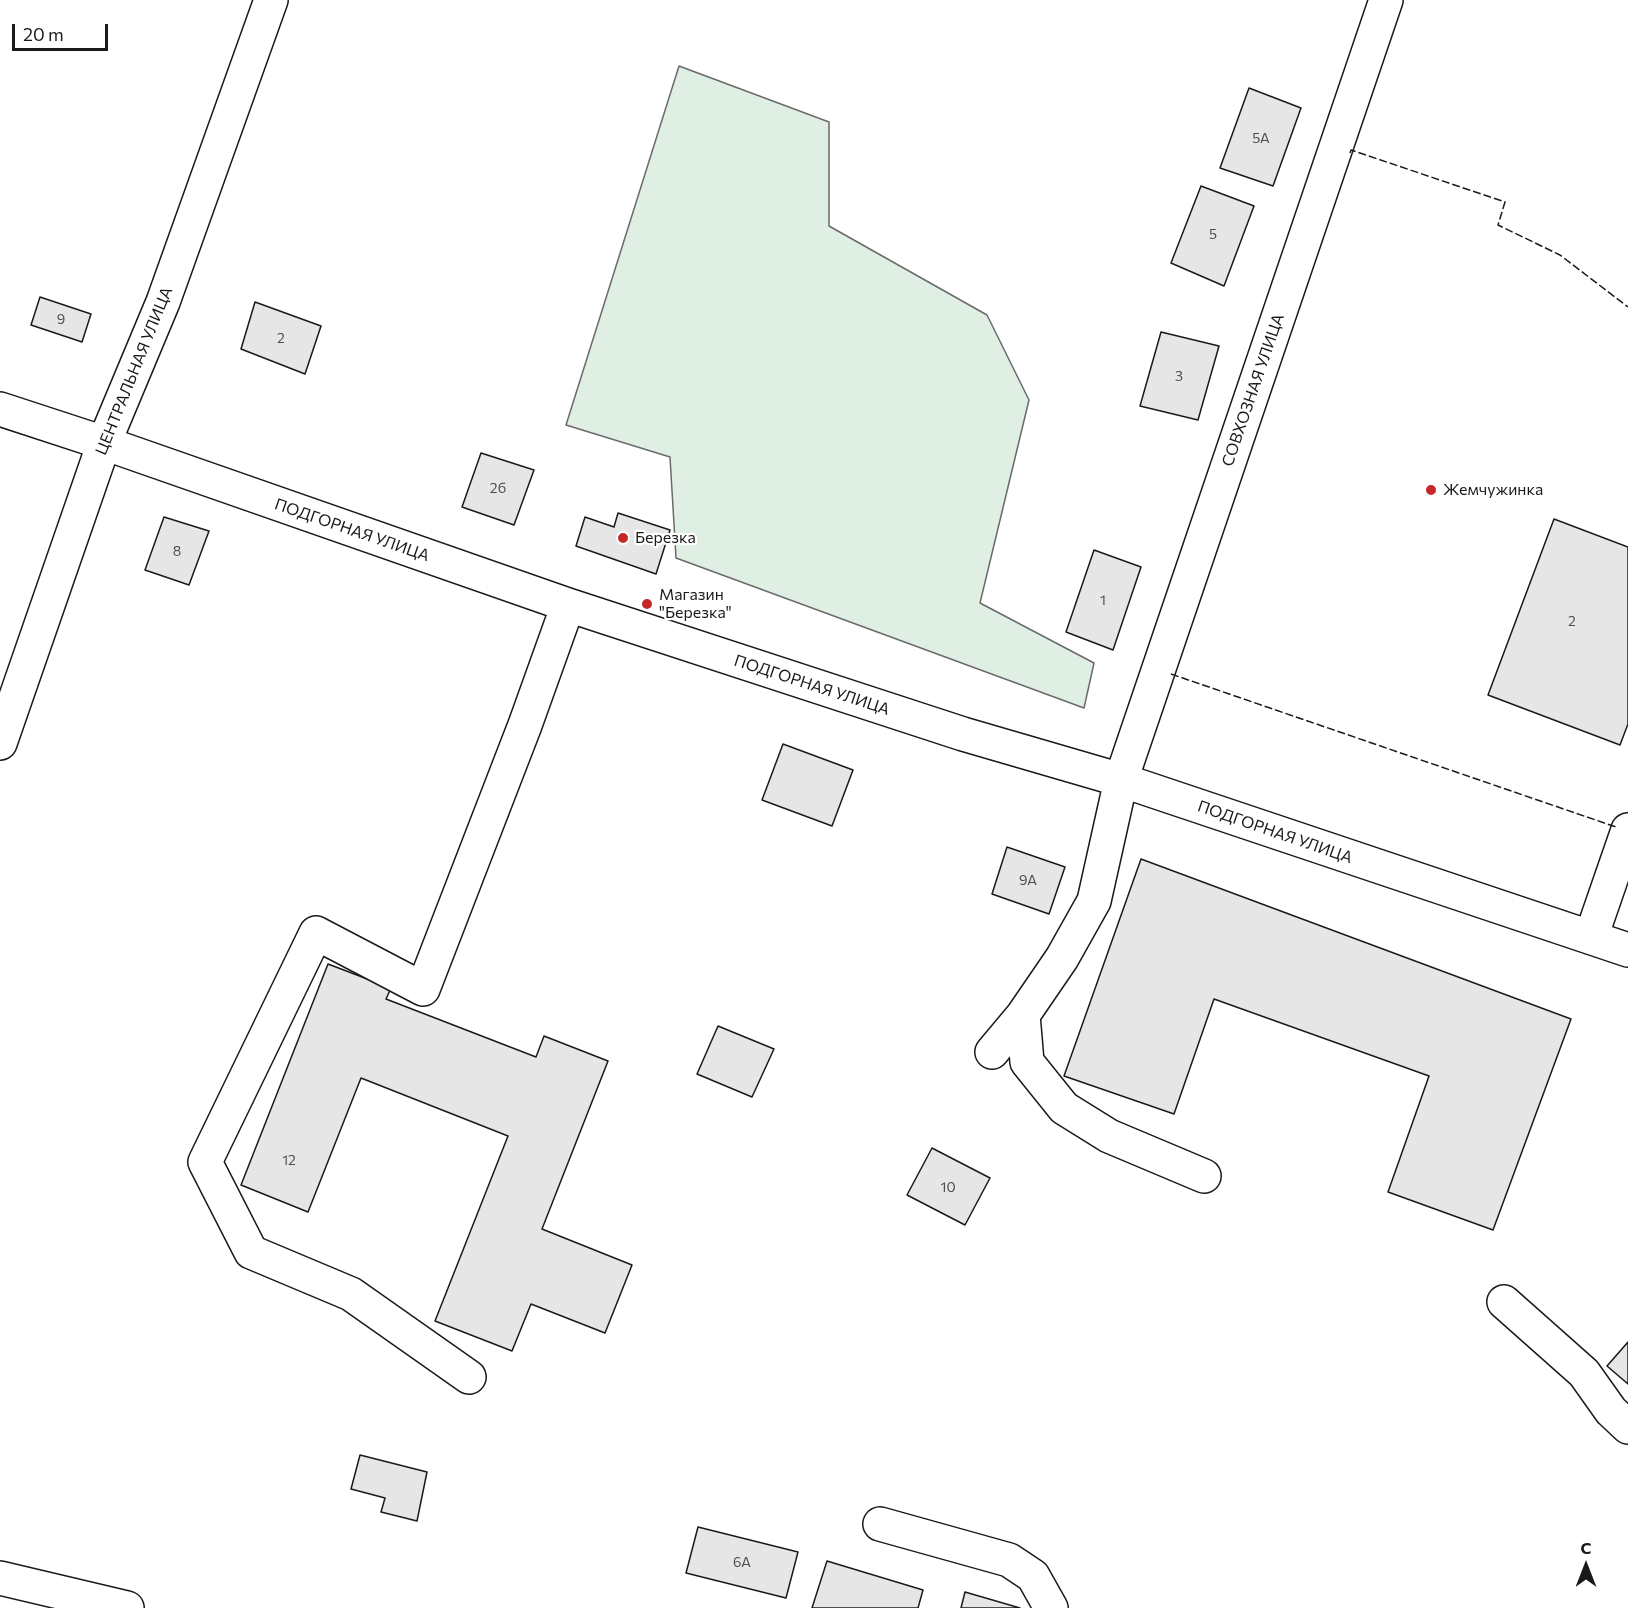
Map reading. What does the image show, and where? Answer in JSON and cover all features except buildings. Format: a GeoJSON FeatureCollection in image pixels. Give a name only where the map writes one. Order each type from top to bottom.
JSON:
{"type":"FeatureCollection","features":[{"type":"Feature","properties":{"kind":"street","name":"ЦЕНТРАЛЬНАЯ УЛИЦА"},"geometry":{"type":"LineString","coordinates":[[0,743],[104,443],[164,302],[271,0]]}},
{"type":"Feature","properties":{"kind":"street","name":"СОВХОЗНАЯ УЛИЦА"},"geometry":{"type":"LineString","coordinates":[[992,1052],[1023,1016],[1062,958],[1094,901],[1121,780],[1386,0]]}},
{"type":"Feature","properties":{"kind":"street","name":"ПОДГОРНАЯ УЛИЦА"},"geometry":{"type":"LineString","coordinates":[[0,409],[568,605],[963,734],[1121,780],[1628,950]]}},
{"type":"Feature","properties":{"kind":"street"},"geometry":{"type":"LineString","coordinates":[[469,1377],[351,1294],[251,1252],[206,1162],[316,933],[423,989],[525,725],[568,605]]}},
{"type":"Feature","properties":{"kind":"street"},"geometry":{"type":"LineString","coordinates":[[1591,938],[1628,830]]}},
{"type":"Feature","properties":{"kind":"street"},"geometry":{"type":"LineString","coordinates":[[1023,1016],[1027,1062],[1064,1108],[1109,1136],[1204,1176]]}},
{"type":"Feature","properties":{"kind":"street"},"geometry":{"type":"LineString","coordinates":[[1504,1302],[1584,1373],[1611,1411],[1628,1427]]}},
{"type":"Feature","properties":{"kind":"street"},"geometry":{"type":"LineString","coordinates":[[880,1524],[1009,1560],[1033,1576],[1051,1608]]}},
{"type":"Feature","properties":{"kind":"street"},"geometry":{"type":"LineString","coordinates":[[0,1578],[128,1608]]}},
{"type":"Feature","properties":{"kind":"green space"},"geometry":{"type":"Polygon","coordinates":[[[679,66],[829,122],[829,226],[987,315],[1029,400],[980,603],[1094,663],[1084,708],[676,558],[670,457],[566,425],[679,66]]]}},
{"type":"Feature","properties":{"kind":"fence"},"geometry":{"type":"LineString","coordinates":[[1350,153],[1351,150],[1505,202],[1498,225],[1560,255],[1628,307]]}},
{"type":"Feature","properties":{"kind":"fence"},"geometry":{"type":"LineString","coordinates":[[1171,674],[1616,827]]}},
{"type":"Feature","properties":{"kind":"place","name":"Жемчужинка"},"geometry":{"type":"Point","coordinates":[1431,490]}},
{"type":"Feature","properties":{"kind":"place","name":"Березка"},"geometry":{"type":"Point","coordinates":[623,538]}},
{"type":"Feature","properties":{"kind":"place","name":"Магазин \"Березка\""},"geometry":{"type":"Point","coordinates":[647,604]}}]}
